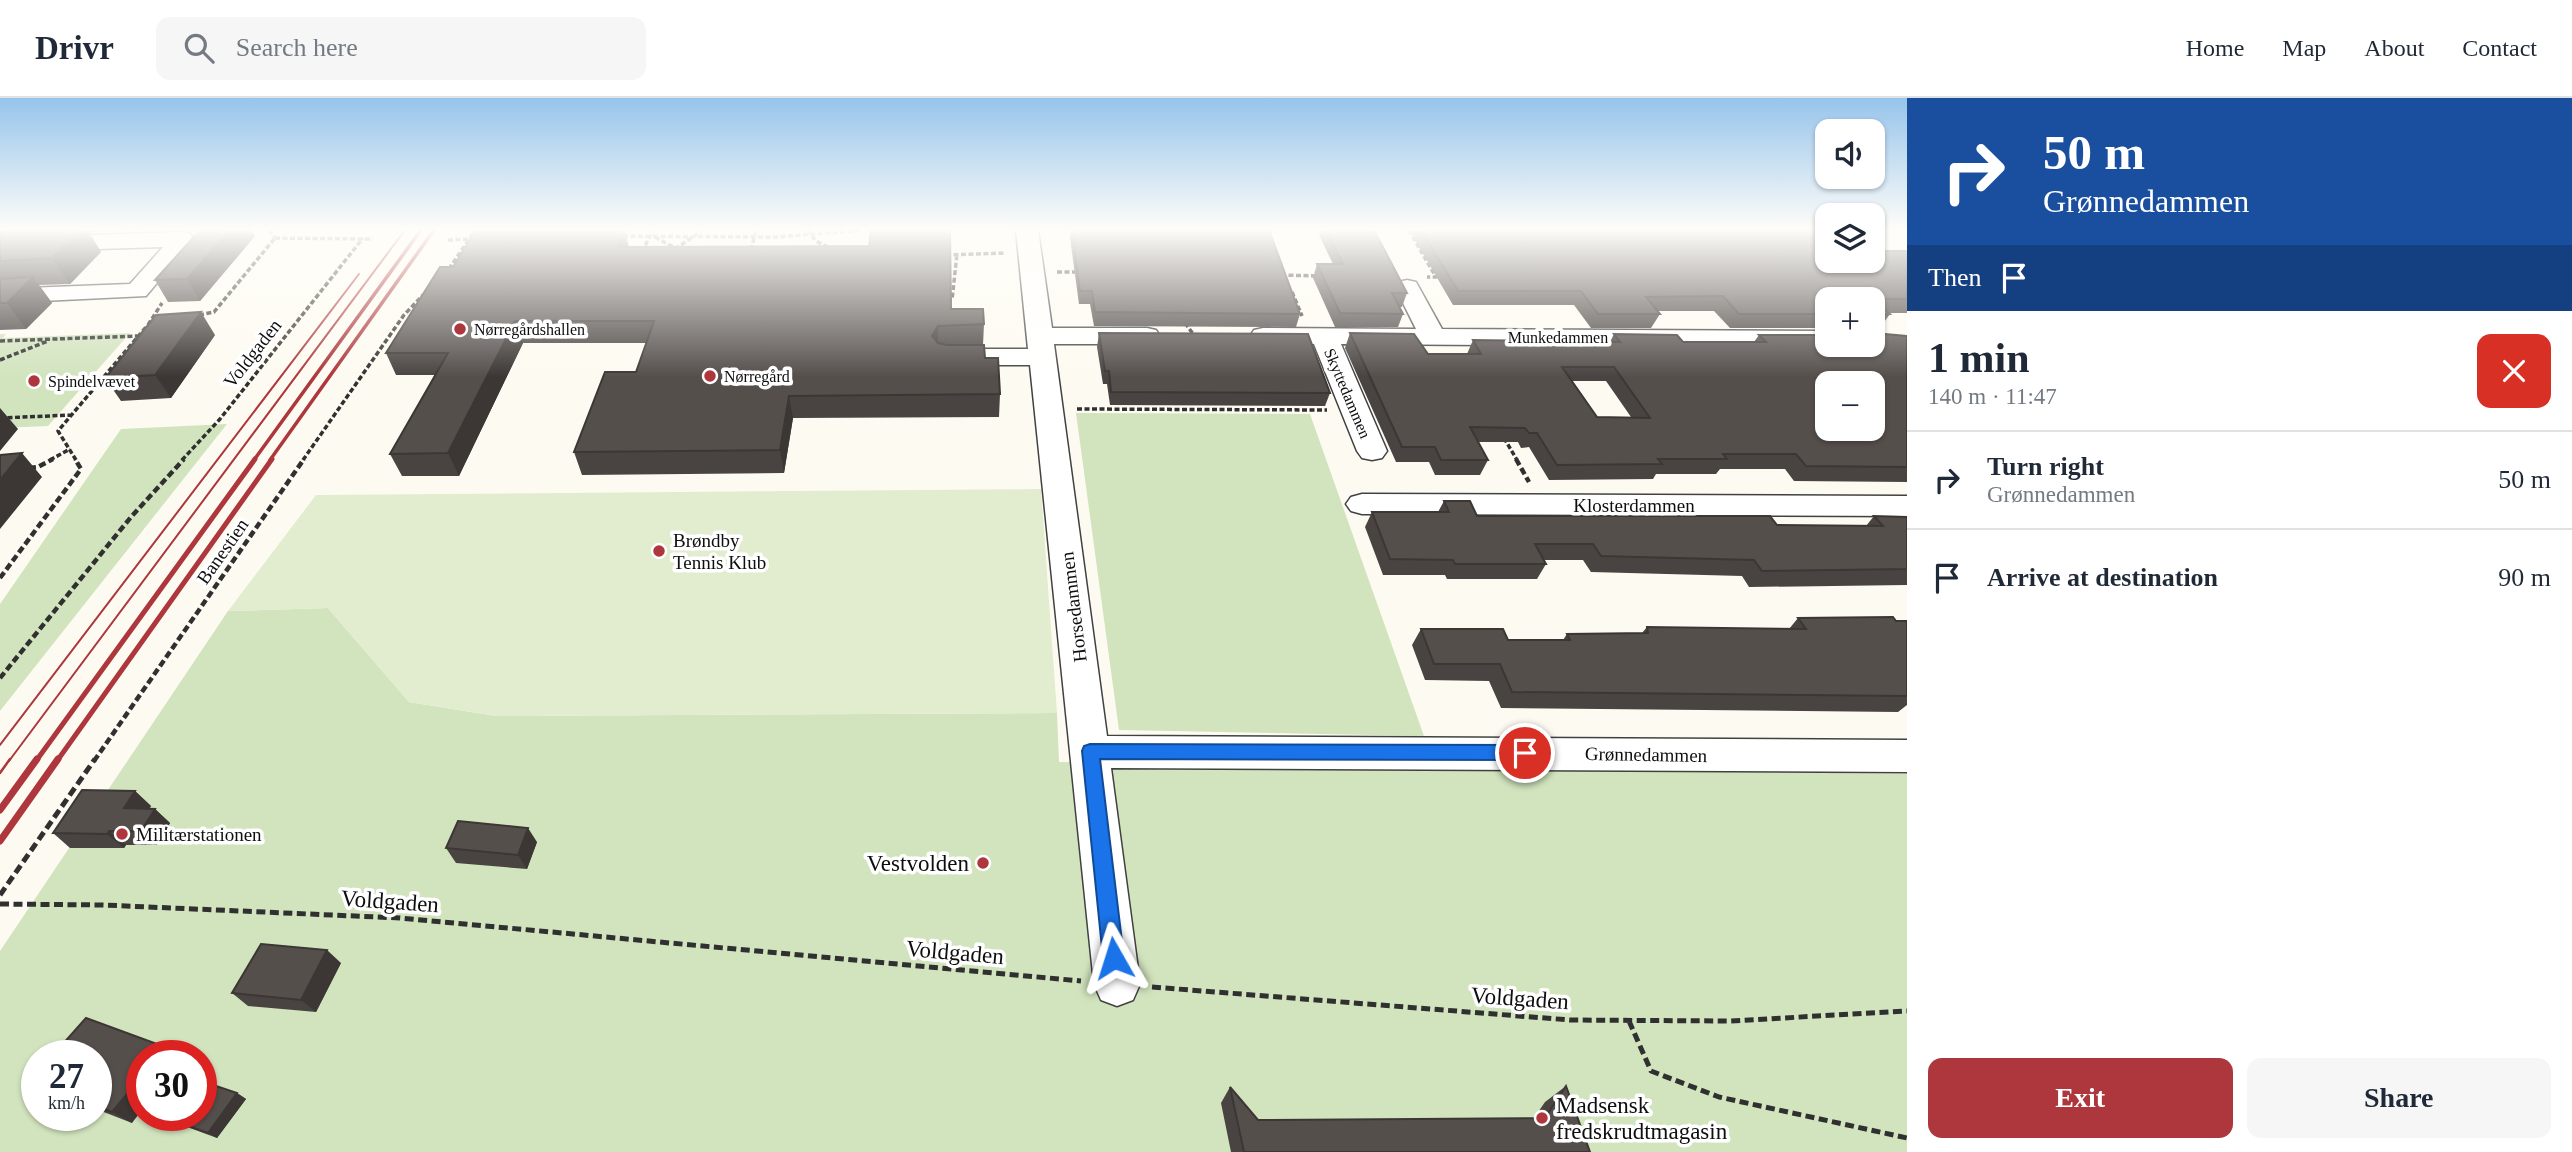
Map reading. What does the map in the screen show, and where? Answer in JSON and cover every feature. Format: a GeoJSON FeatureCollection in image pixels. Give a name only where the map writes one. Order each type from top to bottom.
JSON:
{"type":"FeatureCollection","features":[{"type":"Feature","properties":{"kind":"street"},"geometry":{"type":"LineString","coordinates":[[0,296],[137,290],[147,279]]}},
{"type":"Feature","properties":{"kind":"street","name":"Horsedammen"},"geometry":{"type":"LineString","coordinates":[[1032,279],[1117,984]]}},
{"type":"Feature","properties":{"kind":"street"},"geometry":{"type":"LineString","coordinates":[[1407,287],[1445,337]]}},
{"type":"Feature","properties":{"kind":"street"},"geometry":{"type":"LineString","coordinates":[[948,358],[1040,346],[1168,336]]}},
{"type":"Feature","properties":{"kind":"street","name":"Skyttedammen"},"geometry":{"type":"LineString","coordinates":[[1233,336],[1445,337]]}},
{"type":"Feature","properties":{"kind":"street","name":"Skyttedammen"},"geometry":{"type":"LineString","coordinates":[[1317,336],[1356,410],[1372,450]]}},
{"type":"Feature","properties":{"kind":"street","name":"Munkedammen"},"geometry":{"type":"LineString","coordinates":[[1445,337],[1815,339]]}},
{"type":"Feature","properties":{"kind":"street","name":"Klosterdammen"},"geometry":{"type":"LineString","coordinates":[[1362,504],[1907,506]]}},
{"type":"Feature","properties":{"kind":"street","name":"Grønnedammen"},"geometry":{"type":"LineString","coordinates":[[1090,751],[1907,757]]}},
{"type":"Feature","properties":{"kind":"path"},"geometry":{"type":"LineString","coordinates":[[187,318],[214,312],[241,279]]}},
{"type":"Feature","properties":{"kind":"path","name":"Voldgaden"},"geometry":{"type":"LineString","coordinates":[[0,678],[131,517],[220,419],[330,279]]}},
{"type":"Feature","properties":{"kind":"path"},"geometry":{"type":"LineString","coordinates":[[939,300],[952,300],[954,279]]}},
{"type":"Feature","properties":{"kind":"path"},"geometry":{"type":"LineString","coordinates":[[1287,279],[1317,336]]}},
{"type":"Feature","properties":{"kind":"path"},"geometry":{"type":"LineString","coordinates":[[1402,279],[1407,287]]}},
{"type":"Feature","properties":{"kind":"path","name":"Banestien"},"geometry":{"type":"LineString","coordinates":[[0,895],[404,316],[432,287]]}},
{"type":"Feature","properties":{"kind":"path"},"geometry":{"type":"LineString","coordinates":[[0,578],[81,469],[58,431],[147,326],[167,295]]}},
{"type":"Feature","properties":{"kind":"path"},"geometry":{"type":"LineString","coordinates":[[1182,313],[1185,326],[1195,336],[1199,348]]}},
{"type":"Feature","properties":{"kind":"path"},"geometry":{"type":"LineString","coordinates":[[147,326],[160,323]]}},
{"type":"Feature","properties":{"kind":"path"},"geometry":{"type":"LineString","coordinates":[[0,341],[138,336]]}},
{"type":"Feature","properties":{"kind":"path"},"geometry":{"type":"LineString","coordinates":[[0,360],[51,339]]}},
{"type":"Feature","properties":{"kind":"path"},"geometry":{"type":"LineString","coordinates":[[1213,397],[1216,410]]}},
{"type":"Feature","properties":{"kind":"path"},"geometry":{"type":"LineString","coordinates":[[1048,409],[1356,410]]}},
{"type":"Feature","properties":{"kind":"path"},"geometry":{"type":"LineString","coordinates":[[0,418],[72,415]]}},
{"type":"Feature","properties":{"kind":"path"},"geometry":{"type":"LineString","coordinates":[[1499,428],[1542,505]]}},
{"type":"Feature","properties":{"kind":"path"},"geometry":{"type":"LineString","coordinates":[[26,469],[38,467],[70,449]]}},
{"type":"Feature","properties":{"kind":"path","name":"Voldgaden"},"geometry":{"type":"LineString","coordinates":[[0,904],[103,905],[400,918],[1117,984],[1570,1020],[1730,1021],[1907,1011]]}},
{"type":"Feature","properties":{"kind":"path"},"geometry":{"type":"LineString","coordinates":[[1629,1021],[1651,1071],[1719,1097],[1907,1138]]}},
{"type":"Feature","properties":{"kind":"green space"},"geometry":{"type":"Polygon","coordinates":[[[130,333],[48,426],[0,428],[0,334],[6,334],[3,338],[130,333]]]}},
{"type":"Feature","properties":{"kind":"green space"},"geometry":{"type":"Polygon","coordinates":[[[1076,413],[1310,414],[1424,736],[1119,730],[1076,413]]]}},
{"type":"Feature","properties":{"kind":"green space"},"geometry":{"type":"Polygon","coordinates":[[[227,424],[0,711],[0,604],[121,429],[227,424]]]}},
{"type":"Feature","properties":{"kind":"green space","name":"Brøndby Tennis Klub"},"geometry":{"type":"Polygon","coordinates":[[[1041,489],[1057,713],[496,716],[409,702],[328,608],[228,611],[316,495],[1041,489]]]}},
{"type":"Feature","properties":{"kind":"green space","name":"Vestvolden"},"geometry":{"type":"Polygon","coordinates":[[[328,608],[409,702],[496,716],[1057,713],[1059,762],[1907,774],[1907,1152],[0,1152],[0,951],[228,611],[328,608]]]}},
{"type":"Feature","properties":{"kind":"building"},"geometry":{"type":"Polygon","coordinates":[[[0,279],[31,279],[7,303],[0,303],[0,279]]]}},
{"type":"Feature","properties":{"kind":"building"},"geometry":{"type":"Polygon","coordinates":[[[432,279],[951,279],[951,309],[983,309],[984,324],[938,326],[932,336],[938,343],[947,345],[984,345],[985,358],[998,358],[1000,394],[789,396],[780,450],[574,452],[605,372],[636,372],[654,321],[515,321],[448,453],[390,454],[448,353],[386,353],[432,279]]]}},
{"type":"Feature","properties":{"kind":"building"},"geometry":{"type":"Polygon","coordinates":[[[1078,279],[1287,279],[1300,314],[1095,312],[1092,291],[1080,291],[1078,279]]]}},
{"type":"Feature","properties":{"kind":"building"},"geometry":{"type":"Polygon","coordinates":[[[1324,279],[1400,279],[1407,293],[1392,293],[1403,314],[1340,313],[1324,279]]]}},
{"type":"Feature","properties":{"kind":"building"},"geometry":{"type":"Polygon","coordinates":[[[1451,279],[1907,279],[1907,299],[1885,299],[1885,287],[1815,287],[1815,314],[1739,314],[1723,296],[1646,297],[1660,314],[1598,314],[1581,291],[1458,291],[1451,279]]]}},
{"type":"Feature","properties":{"kind":"building"},"geometry":{"type":"Polygon","coordinates":[[[201,312],[155,375],[105,378],[156,315],[201,312]]]}},
{"type":"Feature","properties":{"kind":"building"},"geometry":{"type":"Polygon","coordinates":[[[1099,333],[1308,334],[1330,393],[1111,392],[1109,371],[1105,371],[1099,333]]]}},
{"type":"Feature","properties":{"kind":"building"},"geometry":{"type":"Polygon","coordinates":[[[1350,333],[1414,334],[1428,354],[1481,354],[1473,340],[1620,342],[1614,334],[1677,335],[1683,342],[1766,342],[1759,335],[1815,335],[1815,357],[1885,357],[1885,334],[1907,336],[1907,467],[1806,466],[1796,454],[1723,454],[1727,459],[1658,459],[1662,464],[1557,465],[1537,433],[1529,433],[1525,428],[1470,427],[1488,460],[1441,460],[1435,447],[1402,447],[1350,333]],[[1562,367],[1597,417],[1650,418],[1614,367],[1562,367]]]}},
{"type":"Feature","properties":{"kind":"building"},"geometry":{"type":"Polygon","coordinates":[[[22,453],[0,480],[0,455],[22,453]]]}},
{"type":"Feature","properties":{"kind":"building"},"geometry":{"type":"Polygon","coordinates":[[[1444,501],[1470,501],[1477,516],[1770,516],[1777,525],[1883,526],[1874,516],[1907,517],[1907,569],[1762,571],[1754,560],[1601,556],[1593,544],[1535,544],[1546,564],[1455,564],[1453,560],[1390,559],[1372,512],[1449,512],[1444,501]]]}},
{"type":"Feature","properties":{"kind":"building"},"geometry":{"type":"Polygon","coordinates":[[[1893,617],[1896,621],[1907,621],[1907,696],[1512,692],[1500,664],[1434,664],[1421,629],[1503,629],[1508,640],[1570,640],[1567,634],[1648,633],[1647,627],[1806,629],[1798,618],[1893,617]]]}},
{"type":"Feature","properties":{"kind":"building"},"geometry":{"type":"Polygon","coordinates":[[[82,790],[135,791],[124,808],[155,809],[141,831],[109,831],[107,834],[53,833],[82,790]]]}},
{"type":"Feature","properties":{"kind":"building"},"geometry":{"type":"Polygon","coordinates":[[[458,821],[528,828],[518,855],[446,848],[458,821]]]}},
{"type":"Feature","properties":{"kind":"building"},"geometry":{"type":"Polygon","coordinates":[[[261,944],[327,950],[301,1000],[232,993],[261,944]]]}},
{"type":"Feature","properties":{"kind":"building"},"geometry":{"type":"Polygon","coordinates":[[[86,1018],[146,1040],[126,1040],[126,1095],[112,1112],[112,1040],[66,1040],[86,1018]]]}},
{"type":"Feature","properties":{"kind":"building"},"geometry":{"type":"Polygon","coordinates":[[[217,1086],[237,1093],[217,1121],[217,1086]]]}},
{"type":"Feature","properties":{"kind":"building"},"geometry":{"type":"Polygon","coordinates":[[[1566,1086],[1590,1152],[1244,1152],[1230,1087],[1258,1120],[1545,1118],[1566,1086]]]}},
{"type":"Feature","properties":{"kind":"tram line"},"geometry":{"type":"LineString","coordinates":[[0,745],[355,279]]}},
{"type":"Feature","properties":{"kind":"tram line"},"geometry":{"type":"LineString","coordinates":[[9,761],[368,279]]}},
{"type":"Feature","properties":{"kind":"tram line"},"geometry":{"type":"LineString","coordinates":[[0,773],[10,759]]}},
{"type":"Feature","properties":{"kind":"railway"},"geometry":{"type":"LineString","coordinates":[[254,460],[385,279]]}},
{"type":"Feature","properties":{"kind":"railway"},"geometry":{"type":"LineString","coordinates":[[270,460],[399,279]]}},
{"type":"Feature","properties":{"kind":"railway"},"geometry":{"type":"LineString","coordinates":[[36,761],[255,459]]}},
{"type":"Feature","properties":{"kind":"railway"},"geometry":{"type":"LineString","coordinates":[[57,761],[272,459]]}},
{"type":"Feature","properties":{"kind":"railway"},"geometry":{"type":"LineString","coordinates":[[0,810],[37,759]]}},
{"type":"Feature","properties":{"kind":"railway"},"geometry":{"type":"LineString","coordinates":[[0,841],[58,759]]}},
{"type":"Feature","properties":{"kind":"place","name":"Nørregårdshallen"},"geometry":{"type":"Point","coordinates":[460,329]}},
{"type":"Feature","properties":{"kind":"place","name":"Nørregård"},"geometry":{"type":"Point","coordinates":[710,376]}},
{"type":"Feature","properties":{"kind":"place","name":"Spindelvævet"},"geometry":{"type":"Point","coordinates":[34,381]}},
{"type":"Feature","properties":{"kind":"place","name":"Brøndby Tennis Klub"},"geometry":{"type":"Point","coordinates":[659,551]}},
{"type":"Feature","properties":{"kind":"place","name":"Militærstationen"},"geometry":{"type":"Point","coordinates":[122,834]}},
{"type":"Feature","properties":{"kind":"place","name":"Vestvolden"},"geometry":{"type":"Point","coordinates":[983,863]}},
{"type":"Feature","properties":{"kind":"place","name":"Madsensk fredskrudtmagasin"},"geometry":{"type":"Point","coordinates":[1542,1118]}},
{"type":"Feature","properties":{"kind":"route"},"geometry":{"type":"LineString","coordinates":[[1114,958],[1090,751],[1525,753]]}}]}
